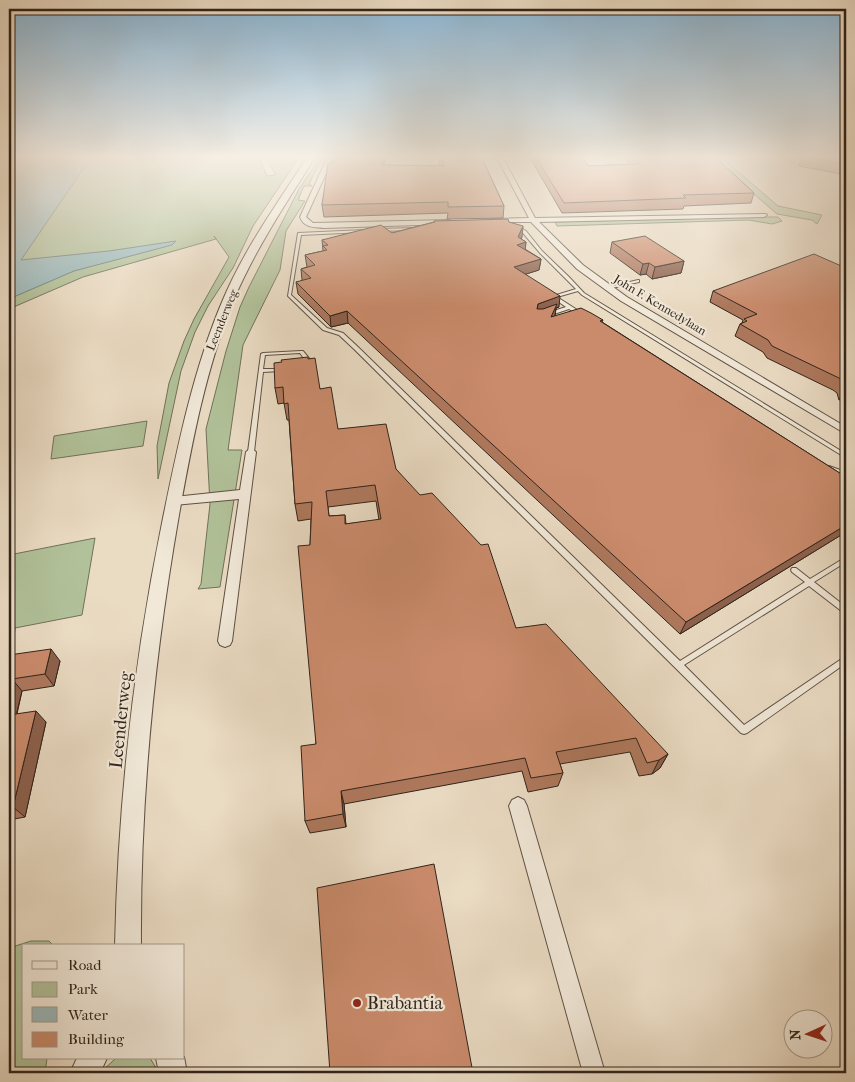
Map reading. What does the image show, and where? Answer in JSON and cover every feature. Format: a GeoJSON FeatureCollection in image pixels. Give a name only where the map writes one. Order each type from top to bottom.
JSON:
{"type":"FeatureCollection","features":[{"type":"Feature","properties":{"kind":"street","name":"Leenderweg"},"geometry":{"type":"LineString","coordinates":[[128,944],[132,818],[143,697],[157,595],[197,389],[241,272],[280,206]]}},
{"type":"Feature","properties":{"kind":"street"},"geometry":{"type":"LineString","coordinates":[[307,206],[302,217],[306,222],[324,226],[455,225]]}},
{"type":"Feature","properties":{"kind":"street","name":"John F. Kennedylaan"},"geometry":{"type":"LineString","coordinates":[[526,206],[533,220],[560,249],[607,288],[846,431]]}},
{"type":"Feature","properties":{"kind":"street"},"geometry":{"type":"LineString","coordinates":[[483,221],[764,215]]}},
{"type":"Feature","properties":{"kind":"street"},"geometry":{"type":"LineString","coordinates":[[225,641],[251,452]]}},
{"type":"Feature","properties":{"kind":"street"},"geometry":{"type":"LineString","coordinates":[[174,501],[244,494]]}},
{"type":"Feature","properties":{"kind":"street"},"geometry":{"type":"LineString","coordinates":[[518,806],[594,1073]]}},
{"type":"Feature","properties":{"kind":"street"},"geometry":{"type":"LineString","coordinates":[[84,1073],[92,1060]]}},
{"type":"Feature","properties":{"kind":"street"},"geometry":{"type":"LineString","coordinates":[[170,1060],[173,1073]]}},
{"type":"Feature","properties":{"kind":"lane"},"geometry":{"type":"LineString","coordinates":[[455,225],[299,234],[289,295],[325,329],[341,334],[346,338],[744,730],[846,659]]}},
{"type":"Feature","properties":{"kind":"lane"},"geometry":{"type":"LineString","coordinates":[[492,226],[513,226],[520,229],[540,251],[566,274],[583,294],[846,456]]}},
{"type":"Feature","properties":{"kind":"lane"},"geometry":{"type":"LineString","coordinates":[[607,288],[638,281]]}},
{"type":"Feature","properties":{"kind":"lane"},"geometry":{"type":"LineString","coordinates":[[579,289],[554,297],[586,318]]}},
{"type":"Feature","properties":{"kind":"lane"},"geometry":{"type":"LineString","coordinates":[[546,315],[569,307]]}},
{"type":"Feature","properties":{"kind":"lane"},"geometry":{"type":"LineString","coordinates":[[251,452],[263,354],[301,352],[315,368],[308,368]]}},
{"type":"Feature","properties":{"kind":"lane"},"geometry":{"type":"LineString","coordinates":[[261,371],[286,370]]}},
{"type":"Feature","properties":{"kind":"lane"},"geometry":{"type":"LineString","coordinates":[[820,464],[846,474]]}},
{"type":"Feature","properties":{"kind":"lane"},"geometry":{"type":"LineString","coordinates":[[679,665],[846,559]]}},
{"type":"Feature","properties":{"kind":"lane"},"geometry":{"type":"LineString","coordinates":[[794,570],[846,611]]}},
{"type":"Feature","properties":{"kind":"green space"},"geometry":{"type":"Polygon","coordinates":[[[9,206],[266,206],[253,226],[233,268],[208,306],[195,332],[181,371],[158,479],[157,446],[169,383],[194,319],[229,257],[214,236],[216,239],[83,277],[9,309],[9,206]]]}},
{"type":"Feature","properties":{"kind":"green space"},"geometry":{"type":"Polygon","coordinates":[[[290,206],[302,206],[286,231],[280,270],[243,345],[228,450],[242,450],[220,587],[198,589],[201,584],[210,504],[206,429],[226,351],[240,307],[290,206]]]}},
{"type":"Feature","properties":{"kind":"green space"},"geometry":{"type":"Polygon","coordinates":[[[768,206],[780,206],[822,215],[817,224],[812,220],[777,214],[768,206]]]}},
{"type":"Feature","properties":{"kind":"green space"},"geometry":{"type":"Polygon","coordinates":[[[778,217],[782,221],[772,224],[749,220],[557,226],[555,222],[778,217]]]}},
{"type":"Feature","properties":{"kind":"green space"},"geometry":{"type":"Polygon","coordinates":[[[147,421],[143,446],[51,459],[54,436],[147,421]]]}},
{"type":"Feature","properties":{"kind":"green space"},"geometry":{"type":"Polygon","coordinates":[[[95,538],[82,615],[15,628],[14,638],[9,639],[9,555],[95,538]]]}},
{"type":"Feature","properties":{"kind":"green space"},"geometry":{"type":"Polygon","coordinates":[[[31,941],[49,941],[52,944],[22,944],[22,1060],[47,1060],[45,1073],[9,1073],[9,948],[31,941]]]}},
{"type":"Feature","properties":{"kind":"green space"},"geometry":{"type":"Polygon","coordinates":[[[114,1060],[151,1060],[159,1073],[100,1073],[114,1060]]]}},
{"type":"Feature","properties":{"kind":"water"},"geometry":{"type":"Polygon","coordinates":[[[9,206],[58,206],[21,260],[109,251],[176,241],[172,245],[74,271],[9,299],[9,206]]]}},
{"type":"Feature","properties":{"kind":"building"},"geometry":{"type":"Polygon","coordinates":[[[508,219],[509,222],[523,226],[518,237],[526,242],[517,245],[541,259],[514,267],[560,296],[538,304],[537,309],[557,304],[551,317],[581,308],[591,313],[603,320],[600,321],[846,477],[846,525],[686,622],[347,311],[330,316],[296,282],[311,278],[301,269],[315,265],[305,255],[327,250],[323,246],[328,245],[322,240],[381,225],[392,233],[434,221],[508,219]]]}},
{"type":"Feature","properties":{"kind":"building"},"geometry":{"type":"Polygon","coordinates":[[[645,236],[684,261],[655,267],[649,263],[643,264],[612,242],[645,236]]]}},
{"type":"Feature","properties":{"kind":"building"},"geometry":{"type":"Polygon","coordinates":[[[814,254],[846,268],[846,387],[839,378],[772,346],[768,340],[740,324],[747,321],[744,319],[757,314],[713,291],[814,254]]]}},
{"type":"Feature","properties":{"kind":"building"},"geometry":{"type":"Polygon","coordinates":[[[315,358],[320,389],[331,387],[338,429],[386,424],[396,469],[420,495],[432,493],[481,545],[488,544],[516,628],[546,624],[668,754],[659,760],[647,763],[636,738],[556,752],[563,773],[531,778],[525,758],[341,791],[343,814],[305,821],[301,746],[316,744],[298,546],[310,545],[312,502],[295,504],[288,403],[284,404],[283,387],[275,388],[274,363],[282,362],[281,360],[315,358]],[[375,485],[326,491],[329,516],[345,515],[345,524],[381,519],[375,485]]]}},
{"type":"Feature","properties":{"kind":"building"},"geometry":{"type":"Polygon","coordinates":[[[51,649],[45,674],[12,679],[9,692],[9,655],[51,649]]]}},
{"type":"Feature","properties":{"kind":"building"},"geometry":{"type":"Polygon","coordinates":[[[36,711],[13,807],[9,808],[9,715],[36,711]]]}},
{"type":"Feature","properties":{"kind":"building"},"geometry":{"type":"Polygon","coordinates":[[[434,864],[473,1073],[330,1073],[317,888],[434,864]]]}},
{"type":"Feature","properties":{"kind":"place","name":"Brabantia"},"geometry":{"type":"Point","coordinates":[357,1003]}}]}
